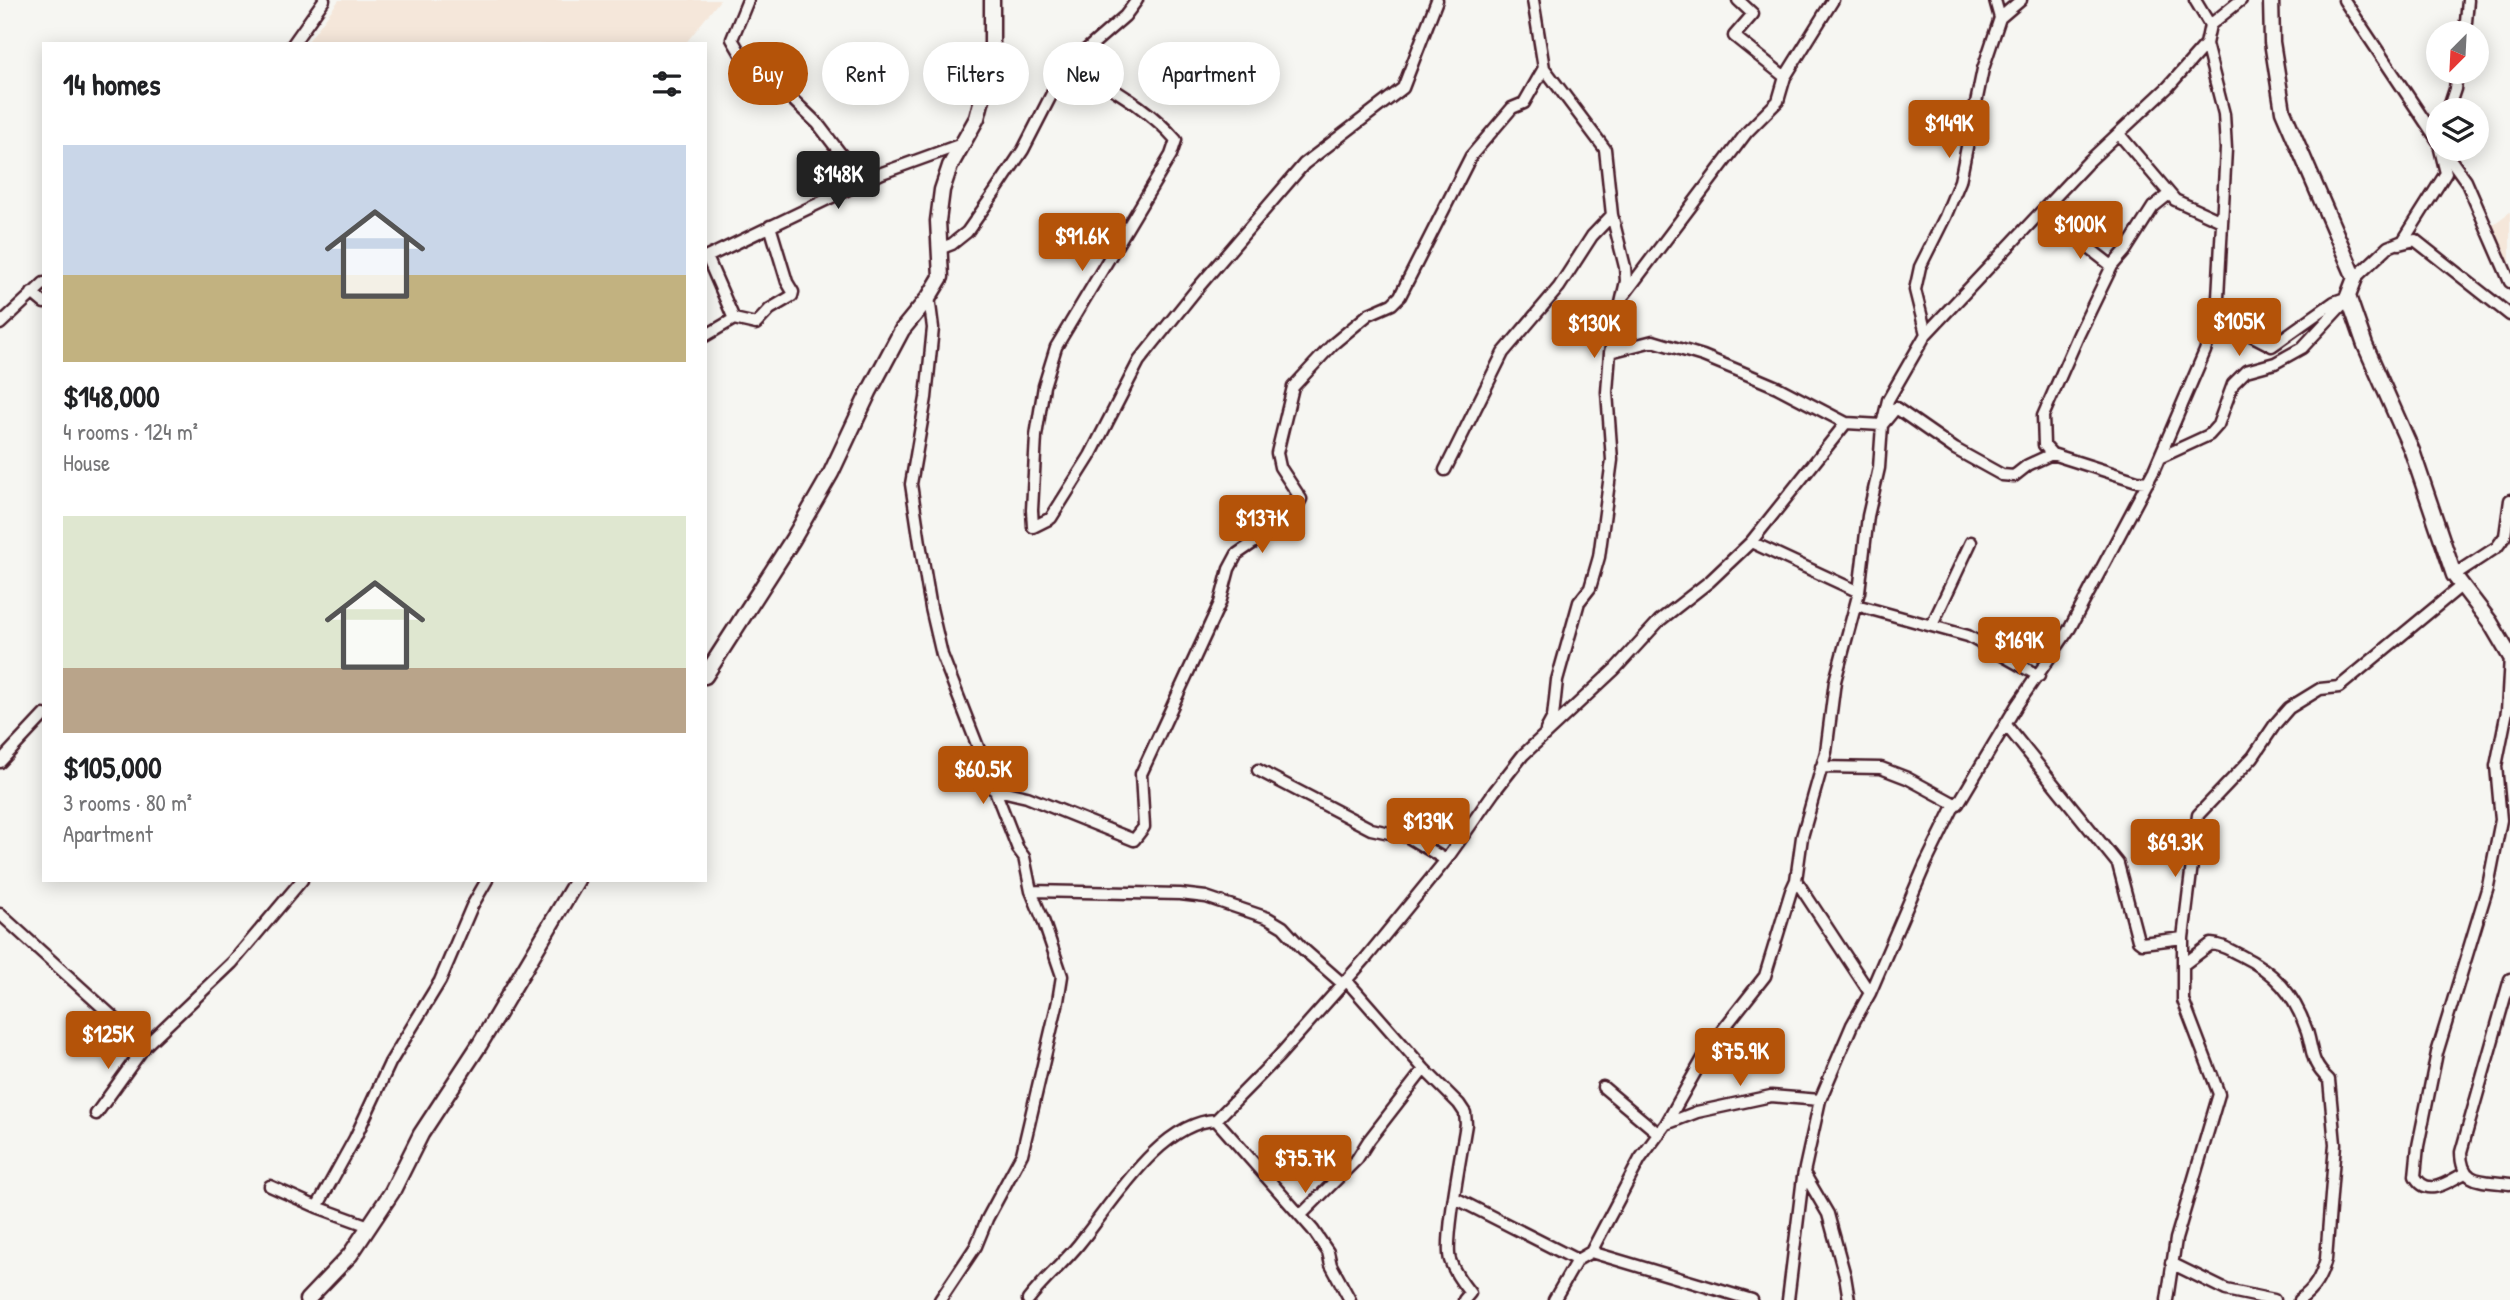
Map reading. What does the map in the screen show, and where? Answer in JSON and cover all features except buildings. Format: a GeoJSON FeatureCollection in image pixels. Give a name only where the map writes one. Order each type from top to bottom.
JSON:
{"type":"FeatureCollection","features":[{"type":"Feature","properties":{"kind":"street"},"geometry":{"type":"LineString","coordinates":[[294,42],[324,0]]}},
{"type":"Feature","properties":{"kind":"street"},"geometry":{"type":"LineString","coordinates":[[748,0],[732,39],[746,61],[768,76],[818,124],[863,183]]}},
{"type":"Feature","properties":{"kind":"street"},"geometry":{"type":"LineString","coordinates":[[707,673],[793,539],[902,330],[929,297],[941,277],[938,221],[942,190],[950,166],[977,118],[992,51],[992,0]]}},
{"type":"Feature","properties":{"kind":"street"},"geometry":{"type":"LineString","coordinates":[[1095,42],[1125,16],[1138,0]]}},
{"type":"Feature","properties":{"kind":"street"},"geometry":{"type":"LineString","coordinates":[[1124,95],[1160,121],[1177,140],[1171,155],[1056,347],[1044,386],[1036,436],[1033,527],[1051,518],[1090,456],[1139,361],[1196,290],[1304,164],[1403,88],[1437,0]]}},
{"type":"Feature","properties":{"kind":"street"},"geometry":{"type":"LineString","coordinates":[[1533,0],[1544,68],[1605,149],[1612,215],[1626,281],[1610,352],[1606,392],[1612,460],[1599,557],[1590,588],[1579,602],[1557,680],[1552,717],[1543,736]]}},
{"type":"Feature","properties":{"kind":"street"},"geometry":{"type":"LineString","coordinates":[[1738,0],[1753,14],[1734,36],[1785,77]]}},
{"type":"Feature","properties":{"kind":"street"},"geometry":{"type":"LineString","coordinates":[[1621,299],[1747,132],[1778,101],[1785,77],[1833,0]]}},
{"type":"Feature","properties":{"kind":"street"},"geometry":{"type":"LineString","coordinates":[[1995,0],[2000,18]]}},
{"type":"Feature","properties":{"kind":"street"},"geometry":{"type":"LineString","coordinates":[[1926,334],[1915,290],[1920,267],[1960,181],[1983,69],[2000,18],[2021,0]]}},
{"type":"Feature","properties":{"kind":"street"},"geometry":{"type":"LineString","coordinates":[[2195,0],[2210,25]]}},
{"type":"Feature","properties":{"kind":"street"},"geometry":{"type":"LineString","coordinates":[[2169,194],[2153,207],[2125,251],[2112,266],[2078,334],[2043,416],[2044,445],[2052,454],[2137,481],[2148,482],[2154,470],[2196,377],[2215,320],[2226,149],[2224,114],[2206,44],[2210,25],[2241,0]]}},
{"type":"Feature","properties":{"kind":"street"},"geometry":{"type":"LineString","coordinates":[[2271,0],[2272,42],[2283,111],[2355,278]]}},
{"type":"Feature","properties":{"kind":"street"},"geometry":{"type":"LineString","coordinates":[[2344,0],[2426,123]]}},
{"type":"Feature","properties":{"kind":"street"},"geometry":{"type":"LineString","coordinates":[[2466,21],[2468,0]]}},
{"type":"Feature","properties":{"kind":"street"},"geometry":{"type":"LineString","coordinates":[[1554,1300],[1577,1259],[1591,1252],[1640,1159],[1666,1124],[1710,1046],[1765,976],[1796,880],[1802,837],[1826,752],[1835,681],[1859,592],[1868,516],[1879,468],[1882,425],[1888,400],[1926,334],[2089,161],[2168,87],[2206,44]]}},
{"type":"Feature","properties":{"kind":"street"},"geometry":{"type":"LineString","coordinates":[[993,789],[1027,797],[1134,840],[1144,827],[1141,774],[1220,603],[1229,569],[1237,554],[1291,517],[1301,499],[1280,467],[1277,453],[1293,387],[1333,344],[1369,314],[1392,304],[1400,296],[1471,156],[1512,108],[1524,103],[1544,68]]}},
{"type":"Feature","properties":{"kind":"street"},"geometry":{"type":"LineString","coordinates":[[939,249],[952,244],[967,232],[1023,150],[1046,105]]}},
{"type":"Feature","properties":{"kind":"street"},"geometry":{"type":"LineString","coordinates":[[2119,134],[2175,200],[2219,220],[2223,210]]}},
{"type":"Feature","properties":{"kind":"street"},"geometry":{"type":"LineString","coordinates":[[707,258],[882,173],[962,144]]}},
{"type":"Feature","properties":{"kind":"street"},"geometry":{"type":"LineString","coordinates":[[2159,458],[2209,435],[2218,425],[2233,384],[2246,371],[2275,363],[2302,348],[2349,299],[2355,278],[2388,247],[2403,242],[2446,173],[2444,161]]}},
{"type":"Feature","properties":{"kind":"street"},"geometry":{"type":"LineString","coordinates":[[2451,161],[2466,181],[2510,282]]}},
{"type":"Feature","properties":{"kind":"street"},"geometry":{"type":"LineString","coordinates":[[1445,470],[1503,353],[1559,287],[1592,236],[1612,215]]}},
{"type":"Feature","properties":{"kind":"street"},"geometry":{"type":"LineString","coordinates":[[707,336],[734,319],[756,324],[770,309],[792,296],[793,292],[787,282],[770,226]]}},
{"type":"Feature","properties":{"kind":"street"},"geometry":{"type":"LineString","coordinates":[[2067,232],[2112,266]]}},
{"type":"Feature","properties":{"kind":"street"},"geometry":{"type":"LineString","coordinates":[[2388,247],[2416,240],[2510,315]]}},
{"type":"Feature","properties":{"kind":"street"},"geometry":{"type":"LineString","coordinates":[[707,260],[734,319]]}},
{"type":"Feature","properties":{"kind":"street"},"geometry":{"type":"LineString","coordinates":[[0,324],[42,285]]}},
{"type":"Feature","properties":{"kind":"street"},"geometry":{"type":"LineString","coordinates":[[32,293],[42,301]]}},
{"type":"Feature","properties":{"kind":"street"},"geometry":{"type":"LineString","coordinates":[[929,297],[933,328],[926,398],[911,484],[931,608],[942,655],[993,789],[1018,849],[1024,857],[1031,891],[1044,920],[1062,976],[1053,1027],[1022,1154],[987,1219],[976,1246],[940,1300]]}},
{"type":"Feature","properties":{"kind":"street"},"geometry":{"type":"LineString","coordinates":[[2215,320],[2272,346],[2334,302],[2349,299]]}},
{"type":"Feature","properties":{"kind":"street"},"geometry":{"type":"LineString","coordinates":[[2349,299],[2365,345],[2412,451],[2458,580],[2490,622],[2510,656],[2507,711],[2496,766],[2501,820],[2488,886],[2437,1053],[2418,1146],[2415,1176],[2424,1186],[2432,1188],[2465,1173]]}},
{"type":"Feature","properties":{"kind":"street"},"geometry":{"type":"LineString","coordinates":[[1610,352],[1653,341],[1703,356],[1777,387],[1846,423],[1882,425]]}},
{"type":"Feature","properties":{"kind":"street"},"geometry":{"type":"LineString","coordinates":[[1882,425],[1896,408],[1955,449],[2003,475],[2014,475],[2052,454]]}},
{"type":"Feature","properties":{"kind":"street"},"geometry":{"type":"LineString","coordinates":[[1028,1300],[1069,1256],[1144,1162],[1188,1128],[1203,1120],[1216,1120],[1278,1057],[1446,860],[1523,755],[1615,669],[1659,621],[1710,581],[1751,542],[1846,423]]}},
{"type":"Feature","properties":{"kind":"street"},"geometry":{"type":"LineString","coordinates":[[1788,1300],[1804,1173],[1820,1100],[1852,1025],[1870,993],[1925,865],[1955,804],[1958,804],[2006,724],[2070,628],[2154,470]]}},
{"type":"Feature","properties":{"kind":"street"},"geometry":{"type":"LineString","coordinates":[[2167,1300],[2176,1239],[2219,1094],[2183,1000],[2183,938],[2196,823],[2202,809],[2253,757],[2276,723],[2290,708],[2320,689],[2339,687],[2497,547],[2505,536],[2510,500]]}},
{"type":"Feature","properties":{"kind":"street"},"geometry":{"type":"LineString","coordinates":[[1751,542],[1859,592]]}},
{"type":"Feature","properties":{"kind":"street"},"geometry":{"type":"LineString","coordinates":[[1932,625],[1971,542]]}},
{"type":"Feature","properties":{"kind":"street"},"geometry":{"type":"LineString","coordinates":[[1856,605],[1968,636],[2039,676]]}},
{"type":"Feature","properties":{"kind":"street"},"geometry":{"type":"LineString","coordinates":[[0,762],[42,717]]}},
{"type":"Feature","properties":{"kind":"street"},"geometry":{"type":"LineString","coordinates":[[2006,724],[2118,864],[2138,940],[2143,943],[2183,938]]}},
{"type":"Feature","properties":{"kind":"street"},"geometry":{"type":"LineString","coordinates":[[1821,767],[1881,768],[1907,778],[1955,804]]}},
{"type":"Feature","properties":{"kind":"street"},"geometry":{"type":"LineString","coordinates":[[1258,770],[1371,829],[1408,838],[1446,860]]}},
{"type":"Feature","properties":{"kind":"street"},"geometry":{"type":"LineString","coordinates":[[1796,880],[1870,993]]}},
{"type":"Feature","properties":{"kind":"street"},"geometry":{"type":"LineString","coordinates":[[96,1114],[145,1046],[232,963],[300,882]]}},
{"type":"Feature","properties":{"kind":"street"},"geometry":{"type":"LineString","coordinates":[[317,1207],[355,1138],[390,1063],[440,981],[472,906],[486,882]]}},
{"type":"Feature","properties":{"kind":"street"},"geometry":{"type":"LineString","coordinates":[[307,1300],[350,1255],[392,1192],[421,1134],[480,1044],[576,882]]}},
{"type":"Feature","properties":{"kind":"street"},"geometry":{"type":"LineString","coordinates":[[1031,891],[1206,897],[1268,918],[1283,927],[1302,948],[1344,982],[1465,1113],[1466,1125],[1449,1258],[1470,1293],[1464,1300]]}},
{"type":"Feature","properties":{"kind":"street"},"geometry":{"type":"LineString","coordinates":[[0,914],[145,1046]]}},
{"type":"Feature","properties":{"kind":"street"},"geometry":{"type":"LineString","coordinates":[[2183,965],[2210,944],[2224,945],[2273,975],[2292,999],[2306,1031],[2316,1068],[2329,1080],[2335,1144],[2326,1259],[2322,1275],[2313,1290],[2300,1300]]}},
{"type":"Feature","properties":{"kind":"street"},"geometry":{"type":"LineString","coordinates":[[2510,979],[2460,1152],[2465,1173],[2475,1180],[2510,1184]]}},
{"type":"Feature","properties":{"kind":"street"},"geometry":{"type":"LineString","coordinates":[[1301,1214],[1357,1159],[1424,1069]]}},
{"type":"Feature","properties":{"kind":"street"},"geometry":{"type":"LineString","coordinates":[[1603,1087],[1659,1134]]}},
{"type":"Feature","properties":{"kind":"street"},"geometry":{"type":"LineString","coordinates":[[1666,1124],[1697,1112],[1771,1097],[1820,1100]]}},
{"type":"Feature","properties":{"kind":"street"},"geometry":{"type":"LineString","coordinates":[[1216,1120],[1301,1214],[1328,1252],[1331,1265],[1350,1300]]}},
{"type":"Feature","properties":{"kind":"street"},"geometry":{"type":"LineString","coordinates":[[1804,1173],[1828,1214],[1849,1300]]}},
{"type":"Feature","properties":{"kind":"street"},"geometry":{"type":"LineString","coordinates":[[270,1186],[369,1226]]}},
{"type":"Feature","properties":{"kind":"street"},"geometry":{"type":"LineString","coordinates":[[1455,1198],[1577,1259]]}},
{"type":"Feature","properties":{"kind":"street"},"geometry":{"type":"LineString","coordinates":[[1591,1252],[1752,1300]]}},
{"type":"Feature","properties":{"kind":"street"},"geometry":{"type":"LineString","coordinates":[[2171,1263],[2226,1290],[2274,1300]]}},
{"type":"Feature","properties":{"kind":"shaded area"},"geometry":{"type":"Polygon","coordinates":[[[339,0],[720,0],[687,42],[308,42],[339,0]]]}},
{"type":"Feature","properties":{"kind":"shaded area"},"geometry":{"type":"Polygon","coordinates":[[[2510,212],[2510,270],[2491,226],[2510,212]]]}}]}
